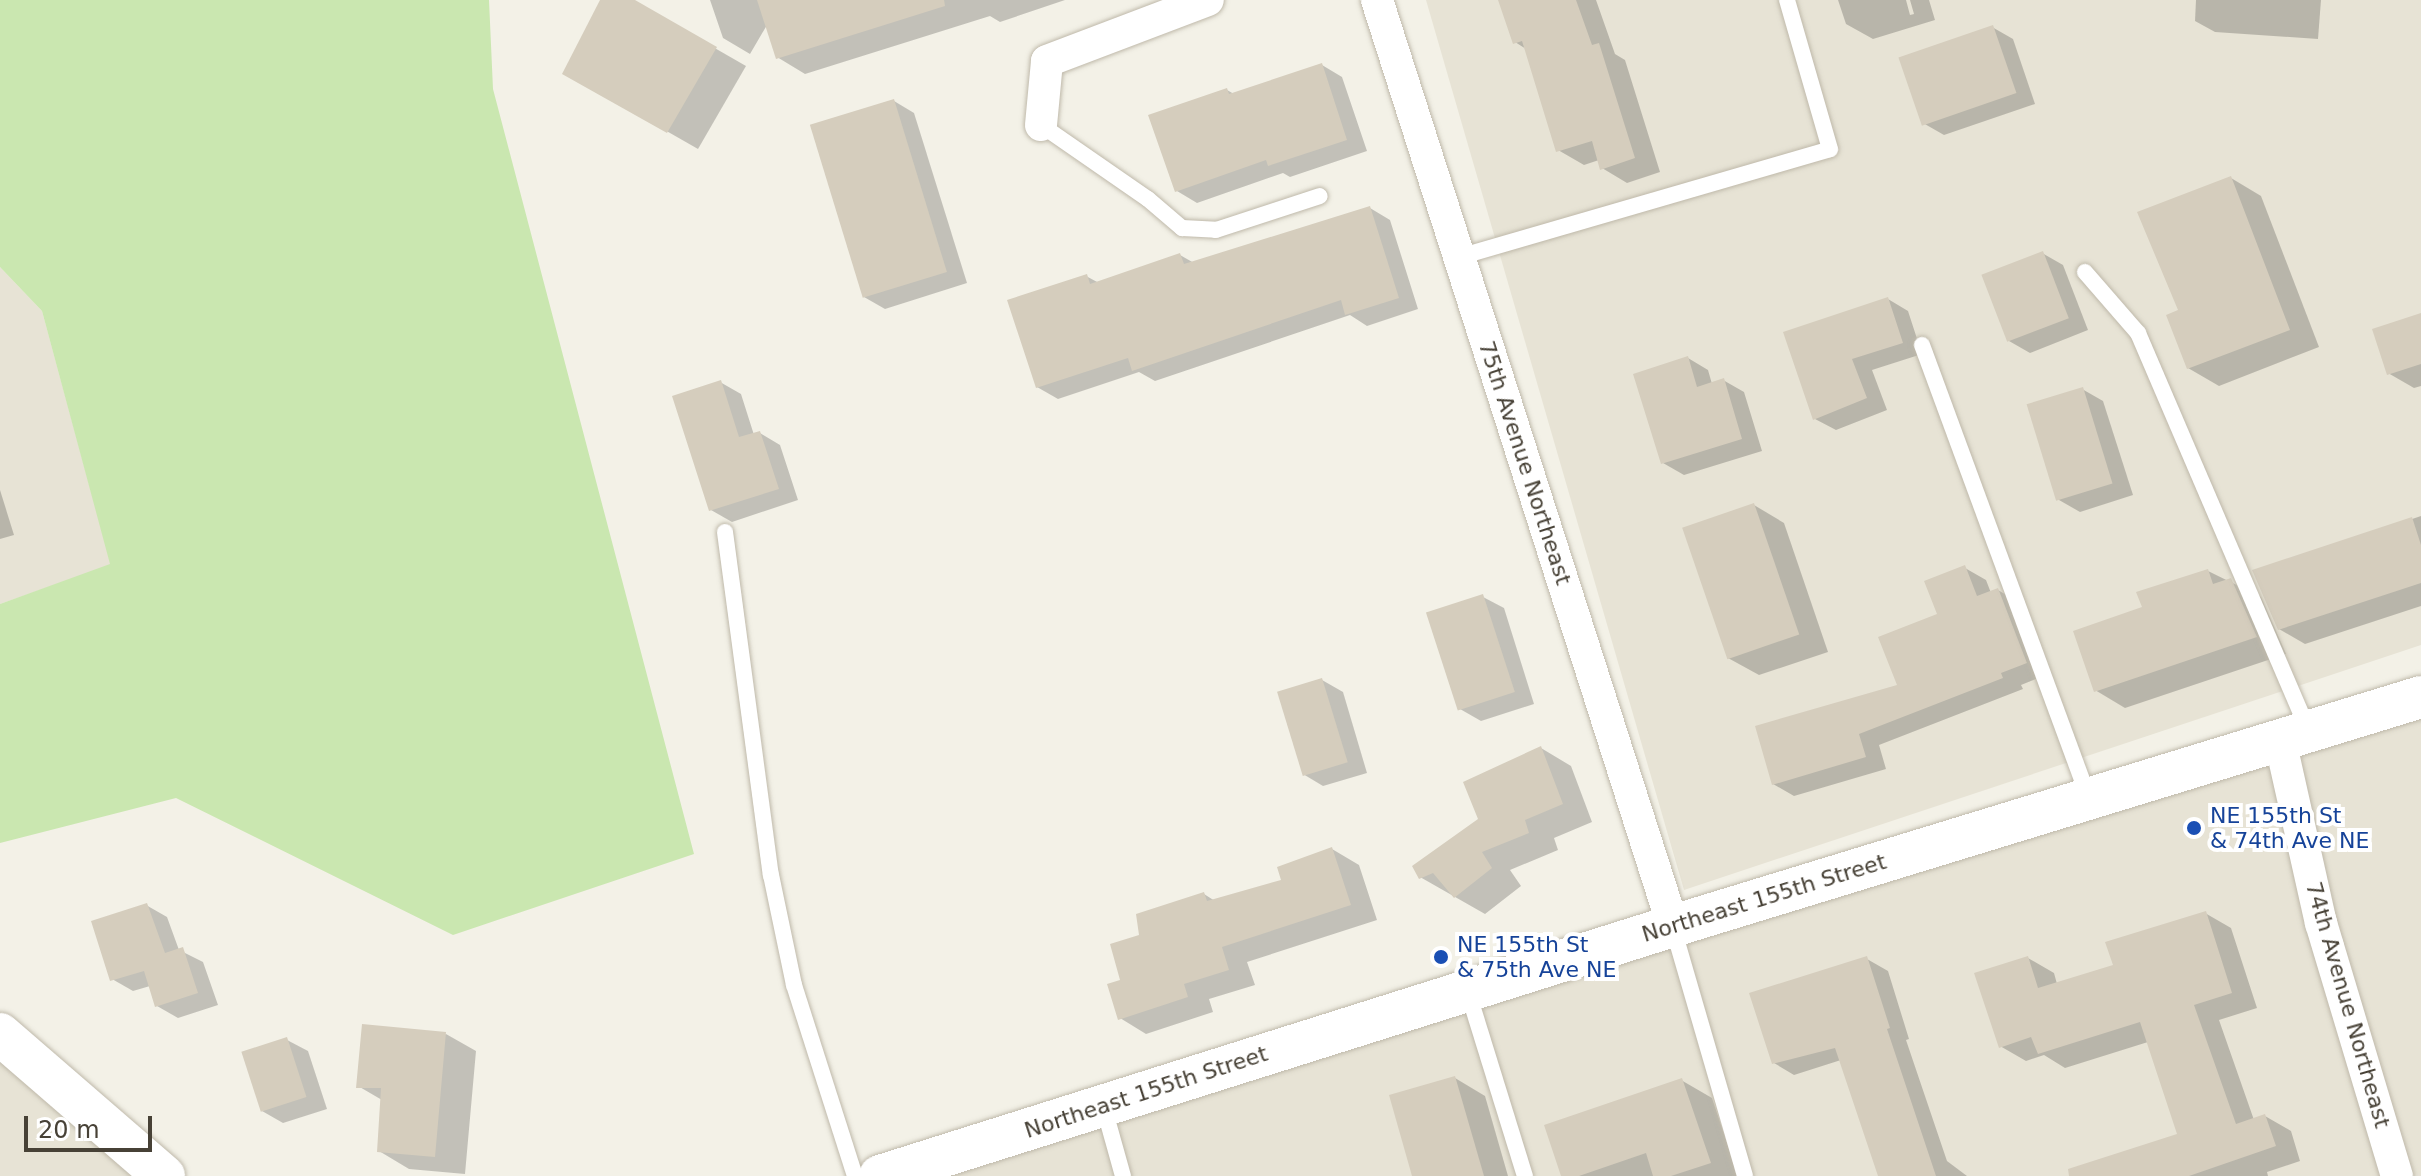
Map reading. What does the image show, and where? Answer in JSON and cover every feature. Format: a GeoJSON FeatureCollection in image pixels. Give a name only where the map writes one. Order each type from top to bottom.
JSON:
{"type":"FeatureCollection","features":[{"type":"Feature","properties":{"kind":"street"},"geometry":{"type":"LineString","coordinates":[[1041,125],[1047,61],[1208,0]]}},
{"type":"Feature","properties":{"kind":"street","name":"75th Avenue Northeast"},"geometry":{"type":"LineString","coordinates":[[1377,0],[1673,926]]}},
{"type":"Feature","properties":{"kind":"street","name":"Northeast 155th Street"},"geometry":{"type":"LineString","coordinates":[[880,1176],[1673,926],[2421,697]]}},
{"type":"Feature","properties":{"kind":"street","name":"74th Avenue Northeast"},"geometry":{"type":"LineString","coordinates":[[2294,735],[2321,923],[2397,1176]]}},
{"type":"Feature","properties":{"kind":"street"},"geometry":{"type":"LineString","coordinates":[[0,1034],[164,1176]]}},
{"type":"Feature","properties":{"kind":"lane"},"geometry":{"type":"LineString","coordinates":[[1459,257],[1830,149],[1787,0]]}},
{"type":"Feature","properties":{"kind":"lane"},"geometry":{"type":"LineString","coordinates":[[1041,125],[1148,199],[1182,228],[1216,230],[1320,196]]}},
{"type":"Feature","properties":{"kind":"lane"},"geometry":{"type":"LineString","coordinates":[[2085,272],[2138,333],[2294,735]]}},
{"type":"Feature","properties":{"kind":"lane"},"geometry":{"type":"LineString","coordinates":[[1922,345],[2089,799]]}},
{"type":"Feature","properties":{"kind":"lane"},"geometry":{"type":"LineString","coordinates":[[725,532],[771,875],[794,985],[855,1176]]}},
{"type":"Feature","properties":{"kind":"lane"},"geometry":{"type":"LineString","coordinates":[[1673,926],[1745,1176]]}},
{"type":"Feature","properties":{"kind":"lane"},"geometry":{"type":"LineString","coordinates":[[1468,991],[1525,1176]]}},
{"type":"Feature","properties":{"kind":"lane"},"geometry":{"type":"LineString","coordinates":[[1104,1106],[1123,1176]]}},
{"type":"Feature","properties":{"kind":"shaded area"},"geometry":{"type":"Polygon","coordinates":[[[1426,0],[2421,0],[2421,645],[1684,890],[1426,0]]]}},
{"type":"Feature","properties":{"kind":"shaded area"},"geometry":{"type":"Polygon","coordinates":[[[0,267],[42,311],[111,565],[0,604],[0,267]]]}},
{"type":"Feature","properties":{"kind":"shaded area"},"geometry":{"type":"Polygon","coordinates":[[[2421,699],[2421,1176],[880,1176],[2421,699]]]}},
{"type":"Feature","properties":{"kind":"shaded area"},"geometry":{"type":"Polygon","coordinates":[[[0,1034],[164,1176],[0,1176],[0,1034]]]}},
{"type":"Feature","properties":{"kind":"green space"},"geometry":{"type":"Polygon","coordinates":[[[0,0],[489,0],[493,89],[694,854],[453,935],[176,798],[0,843],[0,604],[110,564],[42,311],[0,267],[0,0]]]}},
{"type":"Feature","properties":{"kind":"building"},"geometry":{"type":"Polygon","coordinates":[[[600,0],[635,0],[717,47],[667,133],[562,74],[600,0]]]}},
{"type":"Feature","properties":{"kind":"building"},"geometry":{"type":"Polygon","coordinates":[[[757,0],[944,0],[945,6],[776,59],[757,0]]]}},
{"type":"Feature","properties":{"kind":"building"},"geometry":{"type":"Polygon","coordinates":[[[1498,0],[1576,0],[1592,45],[1599,43],[1635,158],[1600,170],[1592,141],[1556,152],[1522,41],[1513,44],[1498,0]]]}},
{"type":"Feature","properties":{"kind":"building"},"geometry":{"type":"Polygon","coordinates":[[[1993,25],[2016,93],[1922,126],[1898,58],[1993,25]]]}},
{"type":"Feature","properties":{"kind":"building"},"geometry":{"type":"Polygon","coordinates":[[[1322,63],[1347,140],[1268,166],[1266,160],[1175,192],[1148,115],[1227,88],[1229,94],[1322,63]]]}},
{"type":"Feature","properties":{"kind":"building"},"geometry":{"type":"Polygon","coordinates":[[[894,99],[947,272],[863,298],[810,125],[894,99]]]}},
{"type":"Feature","properties":{"kind":"building"},"geometry":{"type":"Polygon","coordinates":[[[2231,176],[2290,330],[2187,369],[2166,315],[2178,310],[2137,212],[2231,176]]]}},
{"type":"Feature","properties":{"kind":"building"},"geometry":{"type":"Polygon","coordinates":[[[1370,206],[1399,298],[1345,315],[1341,300],[1132,371],[1128,358],[1036,388],[1007,300],[1087,274],[1090,284],[1180,253],[1184,264],[1370,206]]]}},
{"type":"Feature","properties":{"kind":"building"},"geometry":{"type":"Polygon","coordinates":[[[2043,251],[2069,318],[2007,342],[1981,275],[2043,251]]]}},
{"type":"Feature","properties":{"kind":"building"},"geometry":{"type":"Polygon","coordinates":[[[1888,297],[1903,343],[1852,359],[1867,398],[1813,420],[1783,332],[1888,297]]]}},
{"type":"Feature","properties":{"kind":"building"},"geometry":{"type":"Polygon","coordinates":[[[2421,313],[2421,364],[2387,375],[2372,329],[2421,313]]]}},
{"type":"Feature","properties":{"kind":"building"},"geometry":{"type":"Polygon","coordinates":[[[1688,356],[1697,387],[1724,378],[1742,439],[1661,464],[1633,374],[1688,356]]]}},
{"type":"Feature","properties":{"kind":"building"},"geometry":{"type":"Polygon","coordinates":[[[721,380],[739,437],[760,431],[779,489],[709,511],[672,396],[721,380]]]}},
{"type":"Feature","properties":{"kind":"building"},"geometry":{"type":"Polygon","coordinates":[[[2083,387],[2113,484],[2056,501],[2027,404],[2083,387]]]}},
{"type":"Feature","properties":{"kind":"building"},"geometry":{"type":"Polygon","coordinates":[[[1754,503],[1799,634],[1727,659],[1682,528],[1754,503]]]}},
{"type":"Feature","properties":{"kind":"building"},"geometry":{"type":"Polygon","coordinates":[[[2412,517],[2421,545],[2421,583],[2278,630],[2252,570],[2412,517]]]}},
{"type":"Feature","properties":{"kind":"building"},"geometry":{"type":"Polygon","coordinates":[[[1965,565],[1977,596],[1998,588],[2027,663],[2001,673],[2003,678],[1859,734],[1866,757],[1772,785],[1755,726],[1897,685],[1878,637],[1937,614],[1924,581],[1965,565]]]}},
{"type":"Feature","properties":{"kind":"building"},"geometry":{"type":"Polygon","coordinates":[[[2208,569],[2213,584],[2231,578],[2257,637],[2094,692],[2073,631],[2142,607],[2136,592],[2208,569]]]}},
{"type":"Feature","properties":{"kind":"building"},"geometry":{"type":"Polygon","coordinates":[[[1483,594],[1515,692],[1458,710],[1426,613],[1483,594]]]}},
{"type":"Feature","properties":{"kind":"building"},"geometry":{"type":"Polygon","coordinates":[[[1322,678],[1348,762],[1303,776],[1277,692],[1322,678]]]}},
{"type":"Feature","properties":{"kind":"building"},"geometry":{"type":"Polygon","coordinates":[[[1541,746],[1563,804],[1525,820],[1529,833],[1482,852],[1492,868],[1454,898],[1433,873],[1419,879],[1412,866],[1478,819],[1463,782],[1541,746]]]}},
{"type":"Feature","properties":{"kind":"building"},"geometry":{"type":"Polygon","coordinates":[[[1332,847],[1351,905],[1222,947],[1229,970],[1184,984],[1188,997],[1118,1020],[1107,984],[1120,980],[1110,944],[1139,935],[1136,914],[1204,892],[1207,901],[1281,880],[1277,867],[1332,847]]]}},
{"type":"Feature","properties":{"kind":"building"},"geometry":{"type":"Polygon","coordinates":[[[147,903],[165,953],[183,947],[198,993],[155,1007],[144,971],[110,981],[91,921],[147,903]]]}},
{"type":"Feature","properties":{"kind":"building"},"geometry":{"type":"Polygon","coordinates":[[[2206,911],[2232,993],[2194,1005],[2236,1124],[2265,1114],[2276,1146],[2189,1176],[2069,1176],[2068,1169],[2177,1134],[2140,1022],[2038,1054],[2031,1037],[1999,1048],[1974,973],[2028,956],[2038,988],[2113,965],[2105,942],[2206,911]]]}},
{"type":"Feature","properties":{"kind":"building"},"geometry":{"type":"Polygon","coordinates":[[[1867,956],[1890,1028],[1887,1029],[1936,1176],[1878,1176],[1835,1048],[1772,1064],[1749,993],[1867,956]]]}},
{"type":"Feature","properties":{"kind":"building"},"geometry":{"type":"Polygon","coordinates":[[[362,1024],[446,1032],[435,1157],[377,1152],[381,1088],[356,1088],[362,1024]]]}},
{"type":"Feature","properties":{"kind":"building"},"geometry":{"type":"Polygon","coordinates":[[[287,1037],[306,1097],[261,1112],[241,1052],[287,1037]]]}},
{"type":"Feature","properties":{"kind":"building"},"geometry":{"type":"Polygon","coordinates":[[[1455,1076],[1484,1176],[1412,1176],[1389,1095],[1455,1076]]]}},
{"type":"Feature","properties":{"kind":"building"},"geometry":{"type":"Polygon","coordinates":[[[1682,1078],[1711,1163],[1671,1176],[1653,1176],[1646,1153],[1579,1176],[1561,1176],[1544,1125],[1682,1078]]]}},
{"type":"Feature","properties":{"kind":"place","name":"NE 155th St & 74th Ave NE"},"geometry":{"type":"Point","coordinates":[2194,828]}},
{"type":"Feature","properties":{"kind":"place","name":"NE 155th St & 75th Ave NE"},"geometry":{"type":"Point","coordinates":[1441,957]}}]}
